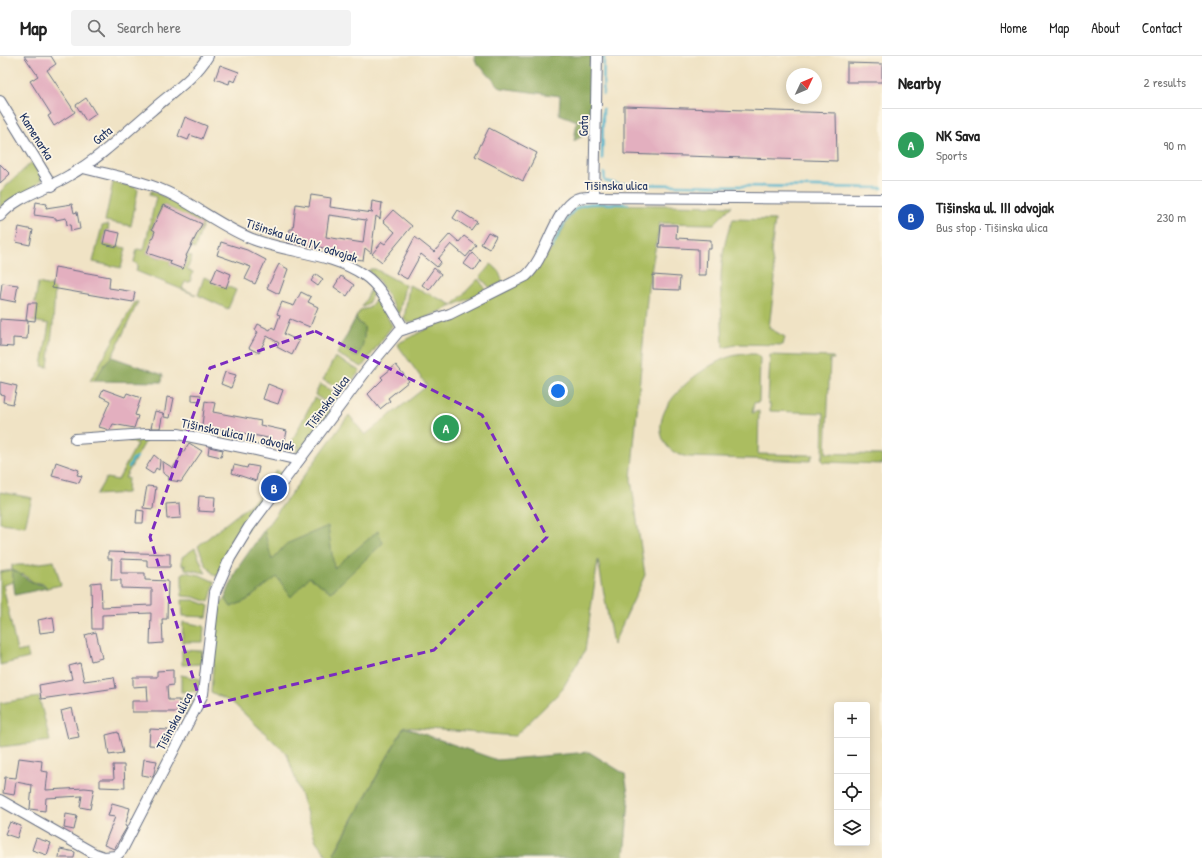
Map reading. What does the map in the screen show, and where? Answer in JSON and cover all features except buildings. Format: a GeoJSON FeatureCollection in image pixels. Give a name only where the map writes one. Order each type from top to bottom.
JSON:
{"type":"FeatureCollection","features":[{"type":"Feature","properties":{"kind":"street","name":"Gata"},"geometry":{"type":"LineString","coordinates":[[0,216],[8,207],[17,201],[52,186],[83,168],[188,79],[208,56]]}},
{"type":"Feature","properties":{"kind":"street","name":"Gata"},"geometry":{"type":"LineString","coordinates":[[594,197],[597,56]]}},
{"type":"Feature","properties":{"kind":"street","name":"Kamenarka"},"geometry":{"type":"LineString","coordinates":[[0,101],[52,186]]}},
{"type":"Feature","properties":{"kind":"street","name":"Tišinska ulica IV. odvojak"},"geometry":{"type":"LineString","coordinates":[[83,168],[156,187],[253,239],[271,246],[314,255],[358,271],[371,281],[378,289],[404,329]]}},
{"type":"Feature","properties":{"kind":"street","name":"Tišinska ulica"},"geometry":{"type":"LineString","coordinates":[[0,800],[95,854],[111,858],[116,856],[122,850],[203,694],[216,592],[230,558],[249,527],[369,367],[396,334],[404,329],[450,314],[526,276],[534,268],[568,204],[581,197],[882,199]]}},
{"type":"Feature","properties":{"kind":"street","name":"Tišinska ulica III. odvojak"},"geometry":{"type":"LineString","coordinates":[[75,439],[146,434],[178,434],[251,448],[299,460]]}},
{"type":"Feature","properties":{"kind":"highlighted area"},"geometry":{"type":"Polygon","coordinates":[[[315,331],[482,415],[547,537],[434,650],[202,707],[150,537],[210,368],[315,331]]]}},
{"type":"Feature","properties":{"kind":"green space"},"geometry":{"type":"Polygon","coordinates":[[[474,56],[591,56],[590,132],[574,141],[577,121],[559,114],[560,96],[501,88],[476,62],[474,56]]]}},
{"type":"Feature","properties":{"kind":"green space"},"geometry":{"type":"Polygon","coordinates":[[[32,162],[43,179],[41,179],[39,183],[29,190],[0,208],[0,192],[32,162]]]}},
{"type":"Feature","properties":{"kind":"green space"},"geometry":{"type":"Polygon","coordinates":[[[113,182],[135,187],[138,190],[131,226],[105,221],[113,182]]]}},
{"type":"Feature","properties":{"kind":"green space"},"geometry":{"type":"Polygon","coordinates":[[[151,191],[153,191],[211,222],[210,226],[203,224],[195,249],[188,246],[185,254],[192,257],[187,270],[193,272],[190,282],[185,282],[182,288],[196,295],[136,271],[138,265],[134,262],[137,249],[144,250],[156,197],[150,195],[151,191]],[[163,205],[152,229],[165,235],[176,211],[163,205]],[[187,217],[176,239],[202,224],[187,217]],[[152,240],[147,253],[161,258],[152,240]],[[175,251],[170,264],[183,269],[187,257],[175,251]]]}},
{"type":"Feature","properties":{"kind":"green space"},"geometry":{"type":"Polygon","coordinates":[[[587,204],[732,206],[714,224],[660,223],[648,288],[631,479],[645,575],[613,645],[598,560],[585,651],[561,691],[515,736],[404,727],[334,853],[339,858],[329,858],[316,841],[287,754],[234,704],[211,692],[218,609],[225,598],[231,607],[247,600],[277,576],[309,577],[332,592],[378,531],[334,569],[271,561],[264,530],[349,415],[365,435],[427,386],[397,344],[530,276],[552,248],[574,210],[587,204]]]}},
{"type":"Feature","properties":{"kind":"green space"},"geometry":{"type":"Polygon","coordinates":[[[733,219],[775,220],[771,252],[775,278],[769,328],[785,337],[783,345],[739,344],[723,348],[721,299],[722,266],[727,234],[733,219]]]}},
{"type":"Feature","properties":{"kind":"green space"},"geometry":{"type":"Polygon","coordinates":[[[109,225],[108,230],[106,230],[103,244],[126,248],[121,268],[93,262],[102,226],[109,225]]]}},
{"type":"Feature","properties":{"kind":"green space"},"geometry":{"type":"Polygon","coordinates":[[[491,264],[498,270],[503,282],[490,288],[480,277],[491,264]]]}},
{"type":"Feature","properties":{"kind":"green space"},"geometry":{"type":"Polygon","coordinates":[[[370,269],[375,269],[405,285],[399,315],[379,281],[369,271],[370,269]]]}},
{"type":"Feature","properties":{"kind":"green space"},"geometry":{"type":"Polygon","coordinates":[[[204,277],[236,290],[228,309],[198,295],[204,277]]]}},
{"type":"Feature","properties":{"kind":"green space"},"geometry":{"type":"Polygon","coordinates":[[[478,279],[485,288],[484,292],[416,322],[409,323],[404,320],[409,285],[453,305],[478,279]]]}},
{"type":"Feature","properties":{"kind":"green space"},"geometry":{"type":"Polygon","coordinates":[[[38,283],[55,287],[53,325],[48,367],[42,366],[49,324],[32,321],[38,283]]]}},
{"type":"Feature","properties":{"kind":"green space"},"geometry":{"type":"Polygon","coordinates":[[[371,289],[374,292],[367,305],[362,307],[371,289]]]}},
{"type":"Feature","properties":{"kind":"green space"},"geometry":{"type":"Polygon","coordinates":[[[377,297],[392,326],[362,367],[337,354],[341,346],[355,357],[360,350],[364,336],[364,327],[356,317],[360,310],[369,308],[377,297]]]}},
{"type":"Feature","properties":{"kind":"green space"},"geometry":{"type":"Polygon","coordinates":[[[135,302],[138,302],[112,357],[107,361],[94,381],[90,381],[135,302]]]}},
{"type":"Feature","properties":{"kind":"green space"},"geometry":{"type":"Polygon","coordinates":[[[356,317],[358,322],[364,327],[363,342],[358,357],[341,346],[356,317]]]}},
{"type":"Feature","properties":{"kind":"green space"},"geometry":{"type":"Polygon","coordinates":[[[756,354],[760,358],[759,402],[754,403],[752,413],[759,411],[758,454],[813,455],[810,461],[690,457],[679,455],[672,451],[665,443],[661,430],[662,417],[678,392],[690,380],[715,363],[734,356],[756,354]]]}},
{"type":"Feature","properties":{"kind":"green space"},"geometry":{"type":"Polygon","coordinates":[[[770,355],[833,357],[834,359],[830,359],[826,453],[882,455],[882,464],[823,462],[821,456],[823,456],[824,413],[770,411],[770,404],[768,403],[770,355]]]}},
{"type":"Feature","properties":{"kind":"green space"},"geometry":{"type":"Polygon","coordinates":[[[112,357],[163,375],[162,382],[94,381],[107,361],[112,357]]]}},
{"type":"Feature","properties":{"kind":"green space"},"geometry":{"type":"Polygon","coordinates":[[[335,357],[360,371],[344,391],[323,380],[335,357]]]}},
{"type":"Feature","properties":{"kind":"green space"},"geometry":{"type":"Polygon","coordinates":[[[320,384],[339,395],[340,397],[333,407],[315,395],[320,384]]]}},
{"type":"Feature","properties":{"kind":"green space"},"geometry":{"type":"Polygon","coordinates":[[[314,398],[324,404],[330,411],[299,452],[296,452],[299,446],[291,443],[314,398]]]}},
{"type":"Feature","properties":{"kind":"green space"},"geometry":{"type":"Polygon","coordinates":[[[149,435],[125,478],[128,478],[127,493],[96,495],[106,478],[118,480],[137,444],[127,440],[149,435]]]}},
{"type":"Feature","properties":{"kind":"green space"},"geometry":{"type":"Polygon","coordinates":[[[277,470],[283,474],[217,576],[215,576],[206,565],[198,546],[258,498],[277,470]]]}},
{"type":"Feature","properties":{"kind":"green space"},"geometry":{"type":"Polygon","coordinates":[[[0,492],[32,498],[25,526],[0,523],[0,492]]]}},
{"type":"Feature","properties":{"kind":"green space"},"geometry":{"type":"Polygon","coordinates":[[[328,526],[334,568],[378,531],[383,543],[331,592],[309,577],[291,597],[277,577],[247,600],[231,607],[225,598],[237,569],[264,530],[272,560],[286,544],[328,526]]]}},
{"type":"Feature","properties":{"kind":"green space"},"geometry":{"type":"Polygon","coordinates":[[[195,548],[206,573],[185,569],[185,565],[182,566],[182,557],[195,548]]]}},
{"type":"Feature","properties":{"kind":"green space"},"geometry":{"type":"Polygon","coordinates":[[[54,561],[61,585],[47,588],[44,584],[33,582],[23,574],[12,580],[13,582],[3,585],[17,652],[27,650],[29,658],[0,665],[0,572],[12,570],[12,565],[27,565],[54,561]]]}},
{"type":"Feature","properties":{"kind":"green space"},"geometry":{"type":"Polygon","coordinates":[[[12,570],[32,582],[43,585],[47,588],[15,595],[12,570]]]}},
{"type":"Feature","properties":{"kind":"green space"},"geometry":{"type":"Polygon","coordinates":[[[185,572],[200,575],[215,582],[209,602],[194,597],[182,596],[182,574],[185,572]]]}},
{"type":"Feature","properties":{"kind":"green space"},"geometry":{"type":"Polygon","coordinates":[[[182,600],[194,600],[209,606],[207,617],[183,616],[182,600]]]}},
{"type":"Feature","properties":{"kind":"green space"},"geometry":{"type":"Polygon","coordinates":[[[183,622],[204,626],[203,642],[182,642],[183,622]]]}},
{"type":"Feature","properties":{"kind":"green space"},"geometry":{"type":"Polygon","coordinates":[[[182,650],[203,651],[201,664],[182,665],[182,650]]]}},
{"type":"Feature","properties":{"kind":"green space"},"geometry":{"type":"Polygon","coordinates":[[[181,675],[200,679],[197,691],[181,692],[181,675]]]}},
{"type":"Feature","properties":{"kind":"green space"},"geometry":{"type":"Polygon","coordinates":[[[39,697],[50,741],[0,747],[0,703],[39,697]]]}},
{"type":"Feature","properties":{"kind":"green space"},"geometry":{"type":"Polygon","coordinates":[[[181,697],[194,697],[186,713],[181,713],[181,697]]]}},
{"type":"Feature","properties":{"kind":"green space"},"geometry":{"type":"Polygon","coordinates":[[[404,727],[497,760],[589,752],[625,774],[629,800],[624,858],[339,858],[334,854],[404,727]]]}},
{"type":"Feature","properties":{"kind":"waterway"},"geometry":{"type":"LineString","coordinates":[[603,94],[604,56]]}},
{"type":"Feature","properties":{"kind":"waterway"},"geometry":{"type":"LineString","coordinates":[[602,159],[603,109]]}},
{"type":"Feature","properties":{"kind":"waterway"},"geometry":{"type":"LineString","coordinates":[[604,173],[605,181],[617,184],[882,188]]}},
{"type":"Feature","properties":{"kind":"waterway"},"geometry":{"type":"LineString","coordinates":[[552,248],[566,220],[572,212],[579,207],[597,203],[628,204]]}},
{"type":"Feature","properties":{"kind":"waterway"},"geometry":{"type":"LineString","coordinates":[[129,467],[133,459],[137,457]]}},
{"type":"Feature","properties":{"kind":"place","name":"NK Sava"},"geometry":{"type":"Point","coordinates":[446,428]}},
{"type":"Feature","properties":{"kind":"place","name":"Tišinska ul. III odvojak"},"geometry":{"type":"Point","coordinates":[274,488]}}]}
